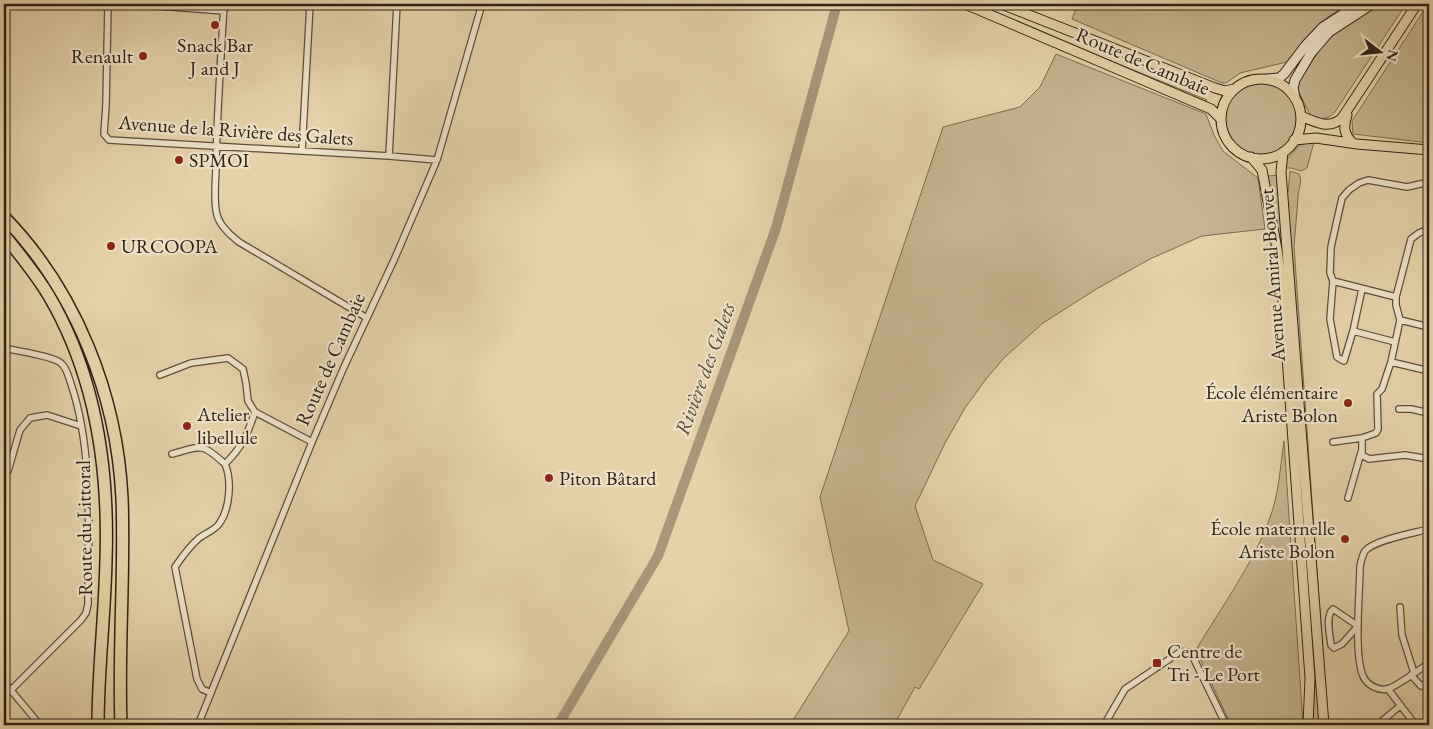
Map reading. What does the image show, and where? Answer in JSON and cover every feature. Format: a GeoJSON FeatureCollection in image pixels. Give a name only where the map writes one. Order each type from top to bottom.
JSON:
{"type":"FeatureCollection","features":[{"type":"Feature","properties":{"kind":"highway","name":"Route du Littoral"},"geometry":{"type":"LineString","coordinates":[[4,217],[33,252],[68,304],[90,350],[106,398],[118,449],[123,529],[121,725]]}},
{"type":"Feature","properties":{"kind":"highway","name":"Route du Littoral"},"geometry":{"type":"LineString","coordinates":[[4,235],[40,282],[49,297],[77,354],[93,405],[105,481],[107,534],[98,688],[98,725]]}},
{"type":"Feature","properties":{"kind":"main road","name":"Route de Cambaie"},"geometry":{"type":"LineString","coordinates":[[965,4],[1207,107],[1221,119]]}},
{"type":"Feature","properties":{"kind":"main road","name":"Route de Cambaie"},"geometry":{"type":"LineString","coordinates":[[1001,4],[1214,88],[1234,89]]}},
{"type":"Feature","properties":{"kind":"main road"},"geometry":{"type":"LineString","coordinates":[[1359,4],[1323,27],[1279,78],[1250,81],[1234,89],[1224,103],[1221,119],[1227,140],[1234,148],[1251,157],[1264,158],[1283,152],[1294,140],[1300,125],[1301,116],[1293,88],[1295,80],[1311,53],[1330,32],[1372,4]]}},
{"type":"Feature","properties":{"kind":"main road"},"geometry":{"type":"LineString","coordinates":[[1301,116],[1319,124],[1334,124],[1342,118],[1417,4]]}},
{"type":"Feature","properties":{"kind":"main road"},"geometry":{"type":"LineString","coordinates":[[1267,79],[1278,82],[1288,89],[1295,98]]}},
{"type":"Feature","properties":{"kind":"main road"},"geometry":{"type":"LineString","coordinates":[[1348,110],[1344,130],[1347,138],[1353,143]]}},
{"type":"Feature","properties":{"kind":"main road"},"geometry":{"type":"LineString","coordinates":[[1294,140],[1316,138],[1429,150]]}},
{"type":"Feature","properties":{"kind":"main road","name":"Avenue Amiral Bouvet"},"geometry":{"type":"LineString","coordinates":[[1283,152],[1281,172],[1324,725]]}},
{"type":"Feature","properties":{"kind":"main road","name":"Avenue Amiral Bouvet"},"geometry":{"type":"LineString","coordinates":[[1251,157],[1262,170],[1266,184],[1282,287],[1310,678],[1308,725]]}},
{"type":"Feature","properties":{"kind":"street","name":"Avenue de la Rivière des Galets"},"geometry":{"type":"LineString","coordinates":[[108,4],[104,134],[109,140],[437,160]]}},
{"type":"Feature","properties":{"kind":"street"},"geometry":{"type":"LineString","coordinates":[[131,4],[224,11]]}},
{"type":"Feature","properties":{"kind":"street"},"geometry":{"type":"LineString","coordinates":[[224,4],[216,146],[217,214],[219,221],[230,235],[367,318]]}},
{"type":"Feature","properties":{"kind":"street"},"geometry":{"type":"LineString","coordinates":[[302,151],[310,4]]}},
{"type":"Feature","properties":{"kind":"street"},"geometry":{"type":"LineString","coordinates":[[389,156],[397,4]]}},
{"type":"Feature","properties":{"kind":"street","name":"Route de Cambaie"},"geometry":{"type":"LineString","coordinates":[[198,725],[312,442],[437,160],[482,4]]}},
{"type":"Feature","properties":{"kind":"street"},"geometry":{"type":"LineString","coordinates":[[1362,289],[1344,361],[1337,357],[1330,319],[1334,281],[1330,273],[1331,247],[1342,198],[1359,183],[1368,180],[1407,187],[1429,182]]}},
{"type":"Feature","properties":{"kind":"street"},"geometry":{"type":"LineString","coordinates":[[1333,442],[1362,438],[1376,433],[1378,429],[1376,394],[1382,389],[1391,362],[1400,320],[1396,296],[1411,239],[1429,229]]}},
{"type":"Feature","properties":{"kind":"street"},"geometry":{"type":"LineString","coordinates":[[1334,281],[1396,296]]}},
{"type":"Feature","properties":{"kind":"street"},"geometry":{"type":"LineString","coordinates":[[1400,320],[1429,327]]}},
{"type":"Feature","properties":{"kind":"street"},"geometry":{"type":"LineString","coordinates":[[1353,331],[1395,342]]}},
{"type":"Feature","properties":{"kind":"street"},"geometry":{"type":"LineString","coordinates":[[4,348],[56,360],[62,363],[66,369],[82,426],[88,493],[88,604],[86,612],[81,620],[10,691]]}},
{"type":"Feature","properties":{"kind":"street"},"geometry":{"type":"LineString","coordinates":[[160,375],[191,363],[228,358],[243,369],[248,401],[255,412],[312,442]]}},
{"type":"Feature","properties":{"kind":"street"},"geometry":{"type":"LineString","coordinates":[[1391,362],[1429,371]]}},
{"type":"Feature","properties":{"kind":"street"},"geometry":{"type":"LineString","coordinates":[[1399,410],[1411,409],[1429,413]]}},
{"type":"Feature","properties":{"kind":"street"},"geometry":{"type":"LineString","coordinates":[[225,464],[238,451],[246,437],[255,412]]}},
{"type":"Feature","properties":{"kind":"street"},"geometry":{"type":"LineString","coordinates":[[4,476],[8,471],[20,430],[30,418],[47,415],[82,426]]}},
{"type":"Feature","properties":{"kind":"street"},"geometry":{"type":"LineString","coordinates":[[1362,438],[1362,455],[1370,459],[1406,455],[1429,460]]}},
{"type":"Feature","properties":{"kind":"street"},"geometry":{"type":"LineString","coordinates":[[172,454],[200,447],[211,451],[225,464],[229,480],[224,513],[218,525],[197,539],[175,567],[197,679],[202,689],[211,693]]}},
{"type":"Feature","properties":{"kind":"street"},"geometry":{"type":"LineString","coordinates":[[1348,498],[1362,449]]}},
{"type":"Feature","properties":{"kind":"street"},"geometry":{"type":"LineString","coordinates":[[1429,529],[1377,544],[1366,550],[1360,567],[1358,626],[1360,662],[1363,676],[1368,684],[1375,688],[1388,689],[1429,663]]}},
{"type":"Feature","properties":{"kind":"street"},"geometry":{"type":"LineString","coordinates":[[1400,607],[1402,635],[1412,674],[1421,686],[1429,682]]}},
{"type":"Feature","properties":{"kind":"street"},"geometry":{"type":"LineString","coordinates":[[1333,609],[1358,626],[1339,647],[1334,648],[1331,645],[1328,616],[1333,609]]}},
{"type":"Feature","properties":{"kind":"street"},"geometry":{"type":"LineString","coordinates":[[1104,725],[1128,686],[1180,652],[1188,652],[1193,657],[1226,725]]}},
{"type":"Feature","properties":{"kind":"street"},"geometry":{"type":"LineString","coordinates":[[4,682],[40,725]]}},
{"type":"Feature","properties":{"kind":"street"},"geometry":{"type":"LineString","coordinates":[[1388,689],[1414,724]]}},
{"type":"Feature","properties":{"kind":"street"},"geometry":{"type":"LineString","coordinates":[[1377,725],[1400,706]]}},
{"type":"Feature","properties":{"kind":"shaded area"},"geometry":{"type":"Polygon","coordinates":[[[1078,4],[1348,4],[1328,17],[1312,32],[1287,62],[1240,73],[1226,83],[1222,83],[1072,19],[1078,4]]]}},
{"type":"Feature","properties":{"kind":"shaded area"},"geometry":{"type":"Polygon","coordinates":[[[1381,4],[1406,4],[1335,112],[1323,119],[1310,115],[1298,90],[1300,78],[1331,37],[1381,4]]]}},
{"type":"Feature","properties":{"kind":"shaded area"},"geometry":{"type":"Polygon","coordinates":[[[1428,4],[1429,143],[1353,134],[1352,121],[1428,4]]]}},
{"type":"Feature","properties":{"kind":"shaded area"},"geometry":{"type":"Polygon","coordinates":[[[1062,41],[1207,100],[1206,103],[1062,41]]]}},
{"type":"Feature","properties":{"kind":"shaded area"},"geometry":{"type":"Polygon","coordinates":[[[1056,54],[1206,114],[1223,151],[1258,178],[1265,229],[1202,236],[1150,259],[1098,288],[1043,323],[1004,358],[965,408],[945,443],[915,506],[933,560],[983,584],[919,689],[915,687],[894,725],[790,725],[849,631],[820,497],[943,127],[1020,107],[1040,87],[1056,54]]]}},
{"type":"Feature","properties":{"kind":"shaded area"},"geometry":{"type":"Polygon","coordinates":[[[1262,81],[1276,84],[1288,92],[1296,104],[1299,118],[1296,132],[1288,144],[1276,152],[1262,155],[1248,152],[1236,144],[1228,132],[1225,118],[1228,104],[1236,92],[1248,84],[1262,81]]]}},
{"type":"Feature","properties":{"kind":"shaded area"},"geometry":{"type":"Polygon","coordinates":[[[1303,142],[1314,142],[1307,168],[1301,171],[1284,168],[1287,159],[1303,142]]]}},
{"type":"Feature","properties":{"kind":"shaded area"},"geometry":{"type":"Polygon","coordinates":[[[1290,171],[1299,174],[1301,180],[1294,247],[1328,725],[1325,725],[1286,192],[1288,192],[1290,171]]]}},
{"type":"Feature","properties":{"kind":"shaded area"},"geometry":{"type":"Polygon","coordinates":[[[1279,175],[1321,725],[1312,725],[1315,683],[1285,270],[1268,176],[1279,175]]]}},
{"type":"Feature","properties":{"kind":"shaded area"},"geometry":{"type":"Polygon","coordinates":[[[1284,441],[1303,725],[1231,725],[1196,650],[1245,570],[1262,537],[1275,501],[1284,441]]]}},
{"type":"Feature","properties":{"kind":"waterway","name":"Rivière des Galets"},"geometry":{"type":"LineString","coordinates":[[558,725],[658,556],[776,228],[837,4]]}},
{"type":"Feature","properties":{"kind":"place","name":"Snack Bar J and J"},"geometry":{"type":"Point","coordinates":[215,25]}},
{"type":"Feature","properties":{"kind":"place","name":"Renault"},"geometry":{"type":"Point","coordinates":[143,56]}},
{"type":"Feature","properties":{"kind":"place","name":"SPMOI"},"geometry":{"type":"Point","coordinates":[179,160]}},
{"type":"Feature","properties":{"kind":"place","name":"URCOOPA"},"geometry":{"type":"Point","coordinates":[111,246]}},
{"type":"Feature","properties":{"kind":"place","name":"École élémentaire Ariste Bolon"},"geometry":{"type":"Point","coordinates":[1348,403]}},
{"type":"Feature","properties":{"kind":"place","name":"Atelier libellule"},"geometry":{"type":"Point","coordinates":[187,426]}},
{"type":"Feature","properties":{"kind":"place","name":"Piton Bâtard"},"geometry":{"type":"Point","coordinates":[549,478]}},
{"type":"Feature","properties":{"kind":"place","name":"École maternelle Ariste Bolon"},"geometry":{"type":"Point","coordinates":[1345,539]}},
{"type":"Feature","properties":{"kind":"place","name":"Centre de Tri - Le Port"},"geometry":{"type":"Point","coordinates":[1157,663]}}]}
